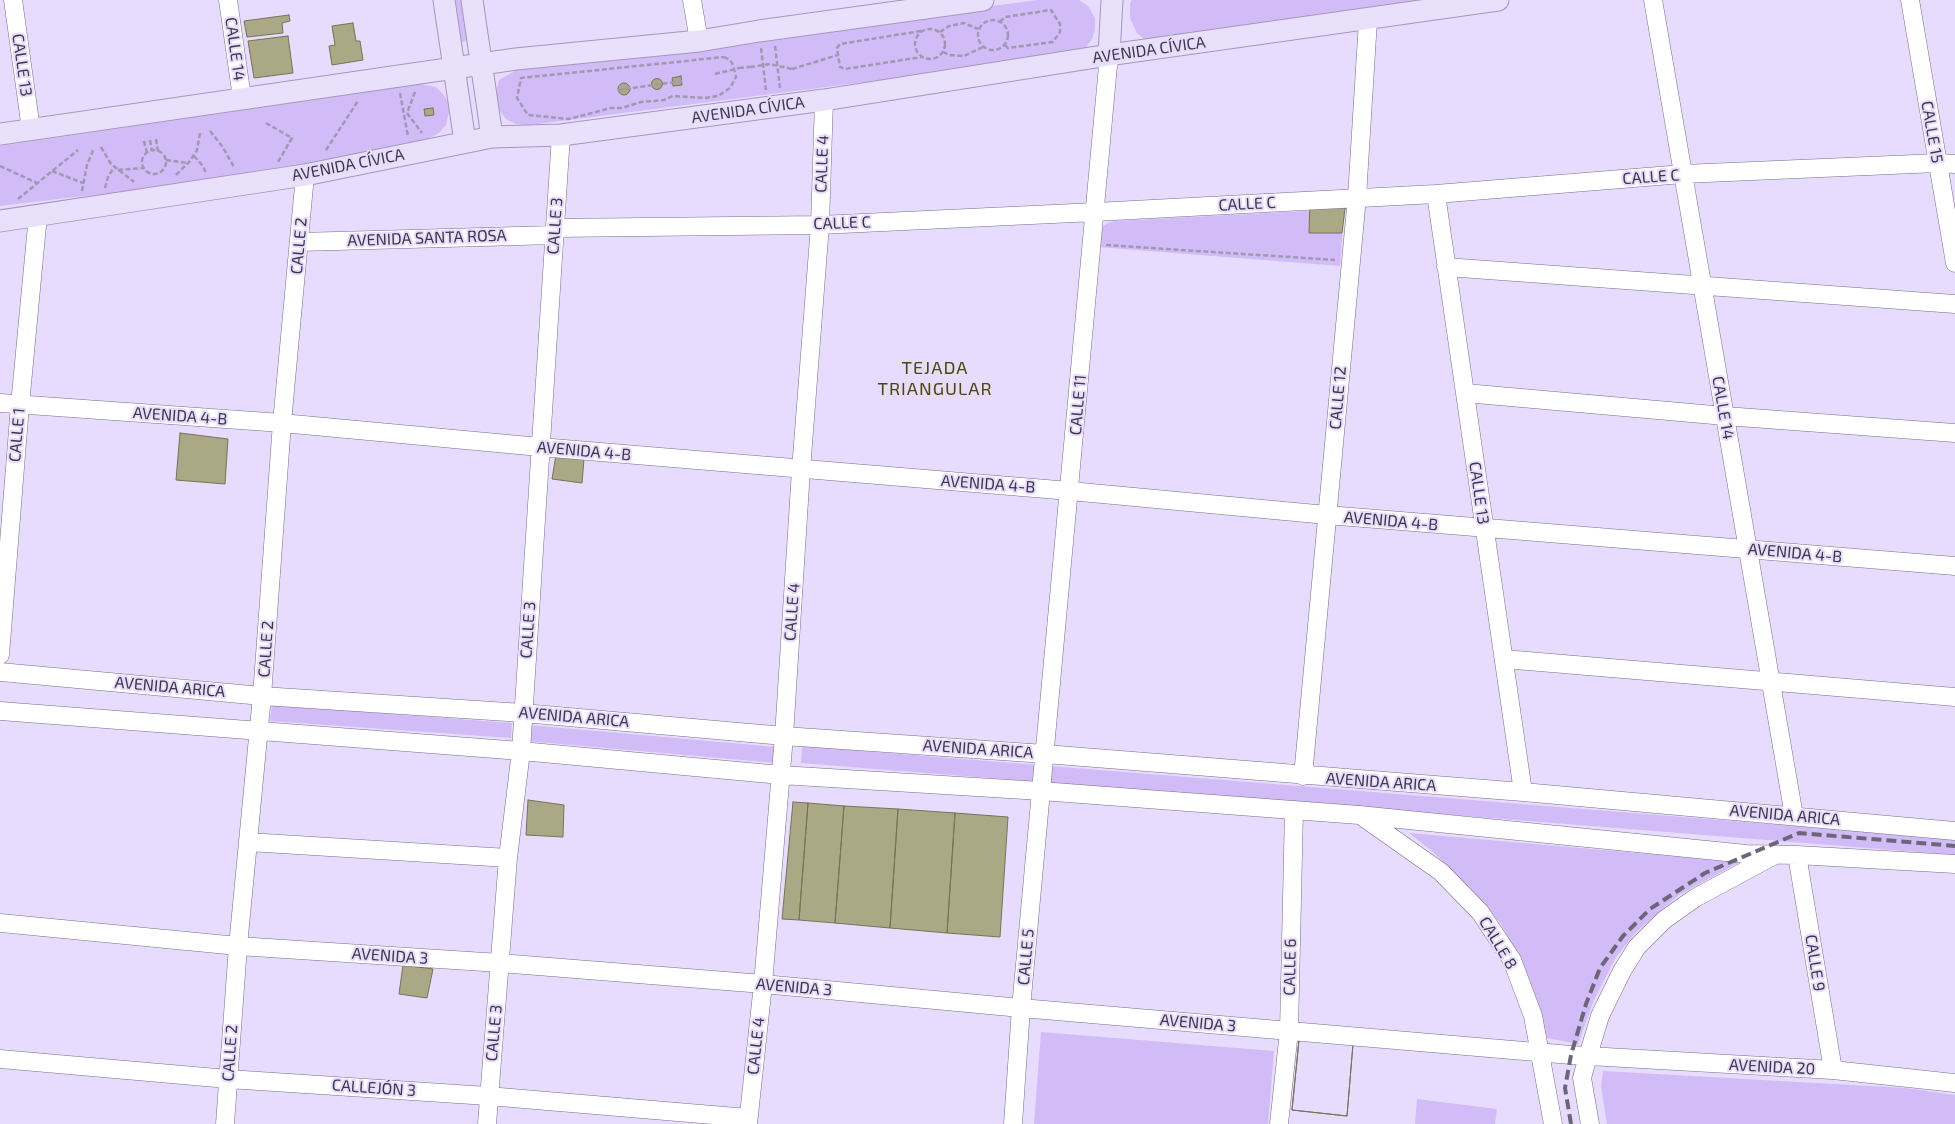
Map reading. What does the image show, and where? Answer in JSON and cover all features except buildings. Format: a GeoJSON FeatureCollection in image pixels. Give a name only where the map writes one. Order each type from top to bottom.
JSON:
{"type":"FeatureCollection","features":[{"type":"Feature","properties":{"kind":"main road"},"geometry":{"type":"LineString","coordinates":[[444,0],[465,142]]}},
{"type":"Feature","properties":{"kind":"main road"},"geometry":{"type":"LineString","coordinates":[[472,0],[492,137]]}},
{"type":"Feature","properties":{"kind":"main road"},"geometry":{"type":"LineString","coordinates":[[0,134],[481,64],[699,41],[911,5],[983,0]]}},
{"type":"Feature","properties":{"kind":"main road"},"geometry":{"type":"LineString","coordinates":[[1109,56],[1112,0]]}},
{"type":"Feature","properties":{"kind":"main road","name":"AVENIDA CÍVICA"},"geometry":{"type":"LineString","coordinates":[[0,221],[305,175],[492,137],[561,135],[824,100],[1109,56],[1498,0]]}},
{"type":"Feature","properties":{"kind":"street","name":"CALLE 13"},"geometry":{"type":"LineString","coordinates":[[13,0],[31,129]]}},
{"type":"Feature","properties":{"kind":"street","name":"CALLE 14"},"geometry":{"type":"LineString","coordinates":[[228,0],[242,98]]}},
{"type":"Feature","properties":{"kind":"street"},"geometry":{"type":"LineString","coordinates":[[692,0],[699,41]]}},
{"type":"Feature","properties":{"kind":"street","name":"CALLE 14"},"geometry":{"type":"LineString","coordinates":[[1653,0],[1794,816]]}},
{"type":"Feature","properties":{"kind":"street","name":"CALLE 15"},"geometry":{"type":"LineString","coordinates":[[1910,0],[1946,164],[1955,263]]}},
{"type":"Feature","properties":{"kind":"street","name":"CALLE 12"},"geometry":{"type":"LineString","coordinates":[[1303,776],[1357,197],[1368,20]]}},
{"type":"Feature","properties":{"kind":"street","name":"CALLE 11"},"geometry":{"type":"LineString","coordinates":[[1045,754],[1109,56]]}},
{"type":"Feature","properties":{"kind":"street","name":"CALLE 4"},"geometry":{"type":"LineString","coordinates":[[748,1121],[763,984],[784,736],[801,470],[820,225],[824,100]]}},
{"type":"Feature","properties":{"kind":"street","name":"CALLE 3"},"geometry":{"type":"LineString","coordinates":[[487,1124],[508,858],[522,751],[561,135]]}},
{"type":"Feature","properties":{"kind":"street","name":"CALLE C"},"geometry":{"type":"LineString","coordinates":[[555,232],[820,225],[1095,212],[1436,194],[1683,174],[1946,164]]}},
{"type":"Feature","properties":{"kind":"street","name":"CALLE 2"},"geometry":{"type":"LineString","coordinates":[[225,1124],[238,946],[262,696],[282,423],[305,175]]}},
{"type":"Feature","properties":{"kind":"street","name":"CALLE 13"},"geometry":{"type":"LineString","coordinates":[[1436,194],[1523,792]]}},
{"type":"Feature","properties":{"kind":"street","name":"CALLE 1"},"geometry":{"type":"LineString","coordinates":[[0,655],[20,405],[38,215]]}},
{"type":"Feature","properties":{"kind":"street","name":"AVENIDA SANTA ROSA"},"geometry":{"type":"LineString","coordinates":[[299,242],[555,232]]}},
{"type":"Feature","properties":{"kind":"street"},"geometry":{"type":"LineString","coordinates":[[1446,267],[1702,284],[1955,304]]}},
{"type":"Feature","properties":{"kind":"street"},"geometry":{"type":"LineString","coordinates":[[1464,393],[1725,416],[1955,433]]}},
{"type":"Feature","properties":{"kind":"street","name":"AVENIDA 4-B"},"geometry":{"type":"LineString","coordinates":[[0,404],[282,423],[801,470],[1070,490],[1327,516],[1955,566]]}},
{"type":"Feature","properties":{"kind":"street"},"geometry":{"type":"LineString","coordinates":[[1504,659],[1955,697]]}},
{"type":"Feature","properties":{"kind":"street","name":"AVENIDA ARICA"},"geometry":{"type":"LineString","coordinates":[[0,672],[262,696],[523,713],[784,736],[1045,754],[1523,792],[1955,831]]}},
{"type":"Feature","properties":{"kind":"street"},"geometry":{"type":"LineString","coordinates":[[0,711],[522,751],[781,775],[1040,791],[1360,815],[1746,854],[1955,864]]}},
{"type":"Feature","properties":{"kind":"street","name":"CALLE 5"},"geometry":{"type":"LineString","coordinates":[[1013,1124],[1021,1008],[1045,754]]}},
{"type":"Feature","properties":{"kind":"street","name":"CALLE 6"},"geometry":{"type":"LineString","coordinates":[[1280,1124],[1288,1031],[1294,810]]}},
{"type":"Feature","properties":{"kind":"street","name":"CALLE 8"},"geometry":{"type":"LineString","coordinates":[[1360,815],[1441,872],[1480,912],[1512,960],[1533,1016],[1552,1124]]}},
{"type":"Feature","properties":{"kind":"street"},"geometry":{"type":"LineString","coordinates":[[248,842],[508,858]]}},
{"type":"Feature","properties":{"kind":"street"},"geometry":{"type":"LineString","coordinates":[[1590,1124],[1582,1078],[1600,1016],[1622,971],[1637,947],[1664,920],[1695,898],[1775,854]]}},
{"type":"Feature","properties":{"kind":"street","name":"CALLE 9"},"geometry":{"type":"LineString","coordinates":[[1797,855],[1833,1070]]}},
{"type":"Feature","properties":{"kind":"street","name":"AVENIDA 3"},"geometry":{"type":"LineString","coordinates":[[0,923],[238,946],[500,963],[763,984],[1588,1056]]}},
{"type":"Feature","properties":{"kind":"street","name":"AVENIDA 20"},"geometry":{"type":"LineString","coordinates":[[1588,1056],[1833,1070],[1955,1083]]}},
{"type":"Feature","properties":{"kind":"street","name":"CALLEJÓN 3"},"geometry":{"type":"LineString","coordinates":[[0,1059],[228,1079],[488,1096],[748,1121]]}},
{"type":"Feature","properties":{"kind":"path"},"geometry":{"type":"LineString","coordinates":[[1000,22],[1005,17],[1051,10],[1060,24],[1060,32],[1053,42],[1008,48],[1005,45]]}},
{"type":"Feature","properties":{"kind":"path"},"geometry":{"type":"LineString","coordinates":[[995,20],[1000,22],[1007,30],[1005,45],[992,51],[983,47],[978,40],[978,29],[985,22],[995,20]]}},
{"type":"Feature","properties":{"kind":"path"},"geometry":{"type":"LineString","coordinates":[[940,32],[949,26],[964,23],[978,29]]}},
{"type":"Feature","properties":{"kind":"path"},"geometry":{"type":"LineString","coordinates":[[930,28],[940,32],[945,42],[943,52],[936,58],[922,57],[845,69],[840,67],[838,48],[840,44],[921,32],[930,28]]}},
{"type":"Feature","properties":{"kind":"path"},"geometry":{"type":"LineString","coordinates":[[765,30],[781,92],[776,106]]}},
{"type":"Feature","properties":{"kind":"path"},"geometry":{"type":"LineString","coordinates":[[765,30],[767,94],[776,106]]}},
{"type":"Feature","properties":{"kind":"path"},"geometry":{"type":"LineString","coordinates":[[921,32],[915,40],[915,46],[922,57]]}},
{"type":"Feature","properties":{"kind":"path"},"geometry":{"type":"LineString","coordinates":[[943,52],[949,55],[964,56],[983,47]]}},
{"type":"Feature","properties":{"kind":"path"},"geometry":{"type":"LineString","coordinates":[[715,74],[738,68],[770,64],[792,69],[838,55]]}},
{"type":"Feature","properties":{"kind":"path"},"geometry":{"type":"LineString","coordinates":[[724,57],[730,60],[733,65],[736,77],[734,82],[730,88],[718,96],[705,98],[674,96],[664,100],[641,102],[569,119],[528,115],[517,98],[521,78],[724,57]]}},
{"type":"Feature","properties":{"kind":"path"},"geometry":{"type":"LineString","coordinates":[[618,90],[682,81]]}},
{"type":"Feature","properties":{"kind":"path"},"geometry":{"type":"LineString","coordinates":[[415,90],[407,113],[423,134]]}},
{"type":"Feature","properties":{"kind":"path"},"geometry":{"type":"LineString","coordinates":[[400,92],[408,136]]}},
{"type":"Feature","properties":{"kind":"path"},"geometry":{"type":"LineString","coordinates":[[326,150],[358,100]]}},
{"type":"Feature","properties":{"kind":"path"},"geometry":{"type":"LineString","coordinates":[[266,123],[292,138],[274,167]]}},
{"type":"Feature","properties":{"kind":"path"},"geometry":{"type":"LineString","coordinates":[[210,131],[232,161],[236,173]]}},
{"type":"Feature","properties":{"kind":"path"},"geometry":{"type":"LineString","coordinates":[[176,176],[194,156],[200,132]]}},
{"type":"Feature","properties":{"kind":"path"},"geometry":{"type":"LineString","coordinates":[[156,139],[158,151]]}},
{"type":"Feature","properties":{"kind":"path"},"geometry":{"type":"LineString","coordinates":[[150,140],[152,151]]}},
{"type":"Feature","properties":{"kind":"path"},"geometry":{"type":"LineString","coordinates":[[144,141],[146,153],[143,160],[144,168],[149,173],[156,174],[163,170],[166,160],[164,156],[158,151],[146,153]]}},
{"type":"Feature","properties":{"kind":"path"},"geometry":{"type":"LineString","coordinates":[[101,147],[114,167],[140,186]]}},
{"type":"Feature","properties":{"kind":"path"},"geometry":{"type":"LineString","coordinates":[[82,195],[87,165],[94,148]]}},
{"type":"Feature","properties":{"kind":"path"},"geometry":{"type":"LineString","coordinates":[[12,203],[78,150]]}},
{"type":"Feature","properties":{"kind":"path"},"geometry":{"type":"LineString","coordinates":[[194,156],[203,166],[208,176]]}},
{"type":"Feature","properties":{"kind":"path"},"geometry":{"type":"LineString","coordinates":[[166,160],[188,163]]}},
{"type":"Feature","properties":{"kind":"path"},"geometry":{"type":"LineString","coordinates":[[0,166],[38,183]]}},
{"type":"Feature","properties":{"kind":"path"},"geometry":{"type":"LineString","coordinates":[[104,192],[108,177],[114,167]]}},
{"type":"Feature","properties":{"kind":"path"},"geometry":{"type":"LineString","coordinates":[[118,170],[144,168]]}},
{"type":"Feature","properties":{"kind":"path"},"geometry":{"type":"LineString","coordinates":[[52,171],[83,182]]}},
{"type":"Feature","properties":{"kind":"path"},"geometry":{"type":"LineString","coordinates":[[1092,244],[1351,261]]}},
{"type":"Feature","properties":{"kind":"shaded area"},"geometry":{"type":"Polygon","coordinates":[[[453,0],[462,0],[467,39],[464,42],[461,42],[453,0]]]}},
{"type":"Feature","properties":{"kind":"shaded area"},"geometry":{"type":"Polygon","coordinates":[[[1037,0],[1079,0],[1088,6],[1095,18],[1095,30],[1092,39],[1086,47],[1075,55],[530,125],[516,124],[506,119],[496,101],[499,80],[520,68],[1037,0]]]}},
{"type":"Feature","properties":{"kind":"shaded area"},"geometry":{"type":"Polygon","coordinates":[[[1132,0],[1434,0],[1145,40],[1137,33],[1130,18],[1130,4],[1132,0]]]}},
{"type":"Feature","properties":{"kind":"shaded area"},"geometry":{"type":"Polygon","coordinates":[[[420,84],[436,87],[444,95],[450,107],[446,125],[439,133],[430,138],[278,173],[0,206],[0,146],[420,84]]]}},
{"type":"Feature","properties":{"kind":"shaded area"},"geometry":{"type":"Polygon","coordinates":[[[1344,209],[1340,266],[1098,247],[1102,227],[1116,221],[1344,209]]]}},
{"type":"Feature","properties":{"kind":"shaded area"},"geometry":{"type":"Polygon","coordinates":[[[272,705],[512,723],[511,738],[270,721],[272,705]]]}},
{"type":"Feature","properties":{"kind":"shaded area"},"geometry":{"type":"Polygon","coordinates":[[[528,725],[777,747],[776,763],[527,741],[528,725]]]}},
{"type":"Feature","properties":{"kind":"shaded area"},"geometry":{"type":"Polygon","coordinates":[[[802,746],[1955,839],[1955,855],[801,763],[802,746]]]}},
{"type":"Feature","properties":{"kind":"shaded area"},"geometry":{"type":"Polygon","coordinates":[[[1409,833],[1740,862],[1679,895],[1636,932],[1616,957],[1594,1000],[1578,1044],[1547,1038],[1536,999],[1522,962],[1500,923],[1474,893],[1433,852],[1409,833]]]}},
{"type":"Feature","properties":{"kind":"shaded area"},"geometry":{"type":"Polygon","coordinates":[[[1041,1032],[1274,1051],[1268,1124],[1034,1124],[1041,1032]]]}},
{"type":"Feature","properties":{"kind":"shaded area"},"geometry":{"type":"Polygon","coordinates":[[[1603,1071],[1905,1088],[1955,1095],[1955,1124],[1607,1124],[1601,1086],[1603,1071]]]}},
{"type":"Feature","properties":{"kind":"shaded area"},"geometry":{"type":"Polygon","coordinates":[[[1417,1099],[1497,1109],[1495,1124],[1415,1124],[1417,1099]]]}},
{"type":"Feature","properties":{"kind":"railway"},"geometry":{"type":"LineString","coordinates":[[1571,1124],[1565,1088],[1571,1055],[1586,1004],[1600,968],[1623,936],[1650,909],[1705,873],[1799,833],[1955,846]]}},
{"type":"Feature","properties":{"kind":"district","name":"TEJADA TRIANGULAR"},"geometry":{"type":"Point","coordinates":[935,378]}}]}
